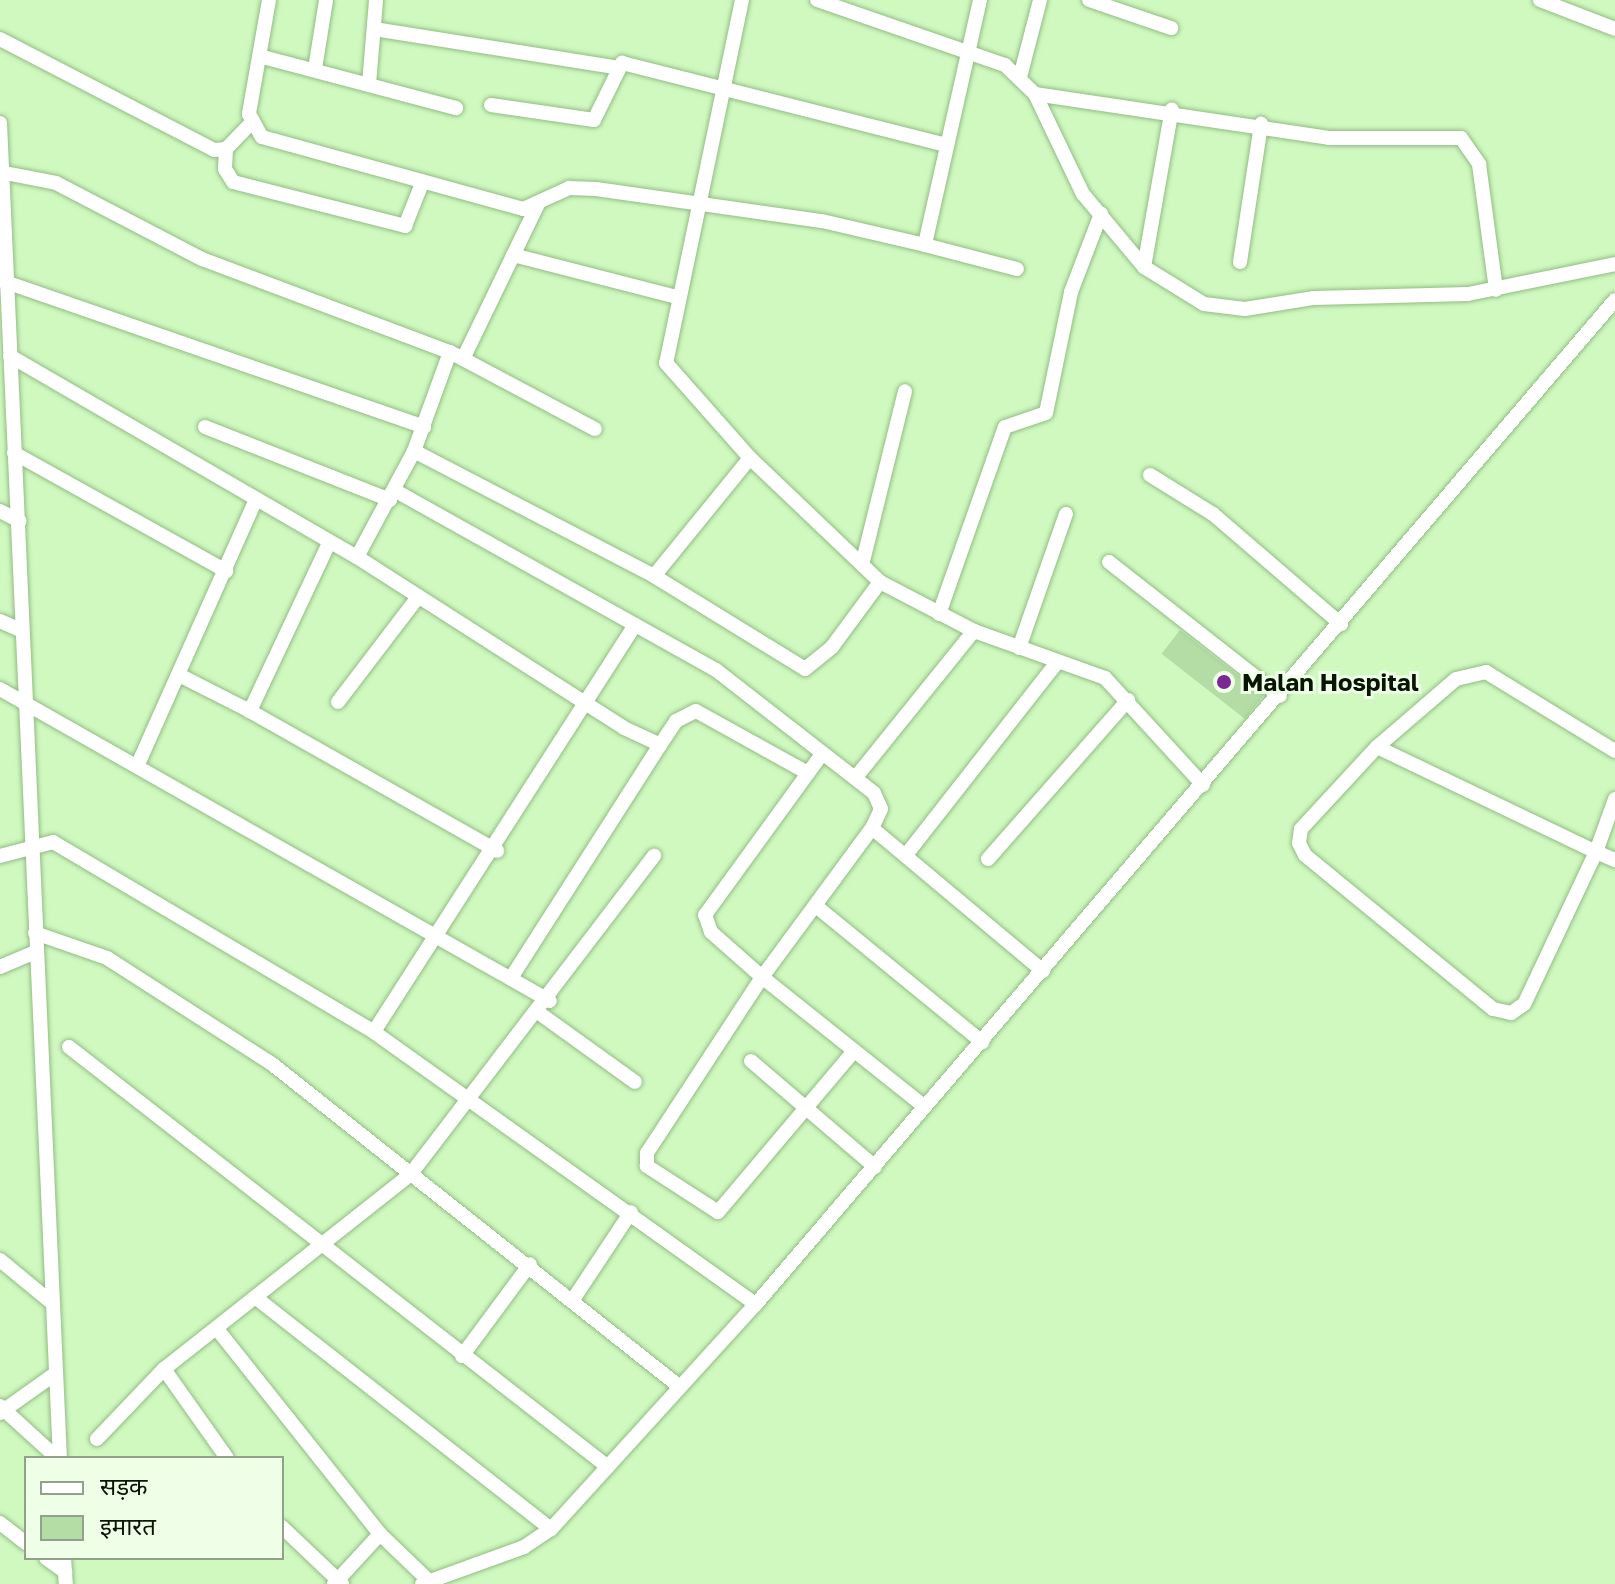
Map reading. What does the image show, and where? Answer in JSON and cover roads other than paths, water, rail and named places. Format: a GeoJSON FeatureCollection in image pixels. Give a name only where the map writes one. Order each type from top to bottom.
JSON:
{"type":"FeatureCollection","features":[{"type":"Feature","properties":{"kind":"street"},"geometry":{"type":"LineString","coordinates":[[269,0],[249,125],[226,149],[225,169],[233,182],[405,226],[423,181]]}},
{"type":"Feature","properties":{"kind":"street"},"geometry":{"type":"LineString","coordinates":[[315,69],[326,0]]}},
{"type":"Feature","properties":{"kind":"street"},"geometry":{"type":"LineString","coordinates":[[369,84],[376,0]]}},
{"type":"Feature","properties":{"kind":"street"},"geometry":{"type":"LineString","coordinates":[[742,0],[676,297],[666,363],[750,458],[880,582],[974,631],[1105,678],[1203,785]]}},
{"type":"Feature","properties":{"kind":"street"},"geometry":{"type":"LineString","coordinates":[[817,0],[971,48],[1020,77],[1035,94],[1065,166],[1101,214],[1144,267],[1204,304],[1245,309],[1314,298],[1496,290],[1615,264]]}},
{"type":"Feature","properties":{"kind":"street"},"geometry":{"type":"LineString","coordinates":[[925,245],[980,0]]}},
{"type":"Feature","properties":{"kind":"street"},"geometry":{"type":"LineString","coordinates":[[1020,77],[1040,0]]}},
{"type":"Feature","properties":{"kind":"street"},"geometry":{"type":"LineString","coordinates":[[1089,0],[1171,28]]}},
{"type":"Feature","properties":{"kind":"street"},"geometry":{"type":"LineString","coordinates":[[1540,0],[1615,29]]}},
{"type":"Feature","properties":{"kind":"street"},"geometry":{"type":"LineString","coordinates":[[374,29],[613,67],[622,63],[724,86],[947,145]]}},
{"type":"Feature","properties":{"kind":"street"},"geometry":{"type":"LineString","coordinates":[[0,39],[185,136],[226,149]]}},
{"type":"Feature","properties":{"kind":"street"},"geometry":{"type":"LineString","coordinates":[[259,56],[456,108]]}},
{"type":"Feature","properties":{"kind":"street"},"geometry":{"type":"LineString","coordinates":[[491,105],[594,120],[613,67]]}},
{"type":"Feature","properties":{"kind":"street"},"geometry":{"type":"LineString","coordinates":[[1035,94],[1172,109],[1370,141],[1461,138],[1479,164],[1496,290]]}},
{"type":"Feature","properties":{"kind":"street"},"geometry":{"type":"LineString","coordinates":[[1144,267],[1172,109]]}},
{"type":"Feature","properties":{"kind":"street"},"geometry":{"type":"LineString","coordinates":[[0,123],[3,281],[20,521],[22,631],[42,842],[46,935],[36,952],[58,1456]]}},
{"type":"Feature","properties":{"kind":"street"},"geometry":{"type":"LineString","coordinates":[[1240,262],[1261,124]]}},
{"type":"Feature","properties":{"kind":"street"},"geometry":{"type":"LineString","coordinates":[[249,125],[262,137],[509,207],[538,204],[569,188],[699,201],[925,245],[1017,269]]}},
{"type":"Feature","properties":{"kind":"street"},"geometry":{"type":"LineString","coordinates":[[1,172],[56,183],[202,259],[456,356],[595,429]]}},
{"type":"Feature","properties":{"kind":"street"},"geometry":{"type":"LineString","coordinates":[[357,557],[414,451],[456,356],[538,204]]}},
{"type":"Feature","properties":{"kind":"street"},"geometry":{"type":"LineString","coordinates":[[939,614],[1005,427],[1046,413],[1071,292],[1101,214]]}},
{"type":"Feature","properties":{"kind":"street"},"geometry":{"type":"LineString","coordinates":[[513,255],[676,297]]}},
{"type":"Feature","properties":{"kind":"street"},"geometry":{"type":"LineString","coordinates":[[3,281],[424,427]]}},
{"type":"Feature","properties":{"kind":"street"},"geometry":{"type":"LineString","coordinates":[[217,1329],[380,1534],[424,1581],[524,1547],[551,1529],[756,1304],[875,1167],[1615,300]]}},
{"type":"Feature","properties":{"kind":"street"},"geometry":{"type":"LineString","coordinates":[[10,356],[254,504],[357,557],[581,703],[660,745]]}},
{"type":"Feature","properties":{"kind":"street"},"geometry":{"type":"LineString","coordinates":[[862,565],[905,391]]}},
{"type":"Feature","properties":{"kind":"street"},"geometry":{"type":"LineString","coordinates":[[0,417],[14,423]]}},
{"type":"Feature","properties":{"kind":"street"},"geometry":{"type":"LineString","coordinates":[[205,427],[392,495],[635,625],[716,670],[856,777],[879,800],[872,828],[762,977],[647,1153],[647,1166],[718,1212],[808,1111],[854,1051]]}},
{"type":"Feature","properties":{"kind":"street"},"geometry":{"type":"LineString","coordinates":[[414,451],[654,576],[805,669],[832,647],[880,582]]}},
{"type":"Feature","properties":{"kind":"street"},"geometry":{"type":"LineString","coordinates":[[14,453],[226,571]]}},
{"type":"Feature","properties":{"kind":"street"},"geometry":{"type":"LineString","coordinates":[[654,576],[750,458]]}},
{"type":"Feature","properties":{"kind":"street"},"geometry":{"type":"LineString","coordinates":[[1150,475],[1213,514],[1341,624]]}},
{"type":"Feature","properties":{"kind":"street"},"geometry":{"type":"LineString","coordinates":[[139,762],[181,676],[254,504]]}},
{"type":"Feature","properties":{"kind":"street"},"geometry":{"type":"LineString","coordinates":[[0,511],[20,521]]}},
{"type":"Feature","properties":{"kind":"street"},"geometry":{"type":"LineString","coordinates":[[1019,648],[1066,514]]}},
{"type":"Feature","properties":{"kind":"street"},"geometry":{"type":"LineString","coordinates":[[250,711],[329,543]]}},
{"type":"Feature","properties":{"kind":"street"},"geometry":{"type":"LineString","coordinates":[[1109,562],[1280,696]]}},
{"type":"Feature","properties":{"kind":"street"},"geometry":{"type":"LineString","coordinates":[[338,702],[418,597]]}},
{"type":"Feature","properties":{"kind":"street"},"geometry":{"type":"LineString","coordinates":[[0,621],[22,631]]}},
{"type":"Feature","properties":{"kind":"street"},"geometry":{"type":"LineString","coordinates":[[374,1032],[497,851],[581,703],[635,625]]}},
{"type":"Feature","properties":{"kind":"street"},"geometry":{"type":"LineString","coordinates":[[856,777],[974,631]]}},
{"type":"Feature","properties":{"kind":"street"},"geometry":{"type":"LineString","coordinates":[[906,855],[1058,661]]}},
{"type":"Feature","properties":{"kind":"street"},"geometry":{"type":"LineString","coordinates":[[1615,751],[1486,672],[1456,679],[1377,747],[1301,829],[1305,855],[1493,1009],[1511,1013],[1524,1004],[1596,852],[1615,799]]}},
{"type":"Feature","properties":{"kind":"street"},"geometry":{"type":"LineString","coordinates":[[181,676],[250,711],[497,851]]}},
{"type":"Feature","properties":{"kind":"street"},"geometry":{"type":"LineString","coordinates":[[0,689],[139,762],[550,1001]]}},
{"type":"Feature","properties":{"kind":"street"},"geometry":{"type":"LineString","coordinates":[[988,859],[1128,700]]}},
{"type":"Feature","properties":{"kind":"street"},"geometry":{"type":"LineString","coordinates":[[511,978],[676,721],[696,711],[808,773]]}},
{"type":"Feature","properties":{"kind":"street"},"geometry":{"type":"LineString","coordinates":[[1377,747],[1615,860]]}},
{"type":"Feature","properties":{"kind":"street"},"geometry":{"type":"LineString","coordinates":[[822,754],[705,915],[711,932],[762,977],[925,1107]]}},
{"type":"Feature","properties":{"kind":"street"},"geometry":{"type":"LineString","coordinates":[[872,828],[1043,971]]}},
{"type":"Feature","properties":{"kind":"street"},"geometry":{"type":"LineString","coordinates":[[0,856],[42,842],[374,1032],[468,1093],[756,1304]]}},
{"type":"Feature","properties":{"kind":"street"},"geometry":{"type":"LineString","coordinates":[[97,1439],[164,1369],[410,1175],[468,1093],[550,1001],[654,856]]}},
{"type":"Feature","properties":{"kind":"street"},"geometry":{"type":"LineString","coordinates":[[816,906],[982,1042]]}},
{"type":"Feature","properties":{"kind":"street"},"geometry":{"type":"LineString","coordinates":[[46,935],[183,1003],[530,1264],[680,1387]]}},
{"type":"Feature","properties":{"kind":"street"},"geometry":{"type":"LineString","coordinates":[[0,967],[36,952]]}},
{"type":"Feature","properties":{"kind":"street"},"geometry":{"type":"LineString","coordinates":[[539,1013],[635,1082]]}},
{"type":"Feature","properties":{"kind":"street"},"geometry":{"type":"LineString","coordinates":[[69,1047],[608,1467]]}},
{"type":"Feature","properties":{"kind":"street"},"geometry":{"type":"LineString","coordinates":[[751,1061],[875,1167]]}},
{"type":"Feature","properties":{"kind":"street"},"geometry":{"type":"LineString","coordinates":[[574,1298],[631,1212]]}},
{"type":"Feature","properties":{"kind":"street"},"geometry":{"type":"LineString","coordinates":[[0,1260],[52,1303]]}},
{"type":"Feature","properties":{"kind":"street"},"geometry":{"type":"LineString","coordinates":[[462,1356],[530,1264]]}},
{"type":"Feature","properties":{"kind":"street"},"geometry":{"type":"LineString","coordinates":[[255,1297],[551,1529]]}},
{"type":"Feature","properties":{"kind":"street"},"geometry":{"type":"LineString","coordinates":[[164,1369],[226,1456]]}},
{"type":"Feature","properties":{"kind":"street"},"geometry":{"type":"LineString","coordinates":[[56,1373],[1,1409],[56,1456]]}},
{"type":"Feature","properties":{"kind":"street"},"geometry":{"type":"LineString","coordinates":[[0,1523],[24,1541]]}},
{"type":"Feature","properties":{"kind":"street"},"geometry":{"type":"LineString","coordinates":[[284,1529],[337,1582],[380,1534]]}},
{"type":"Feature","properties":{"kind":"place","name":"Malan Hospital"},"geometry":{"type":"Point","coordinates":[1224,682]}}]}
